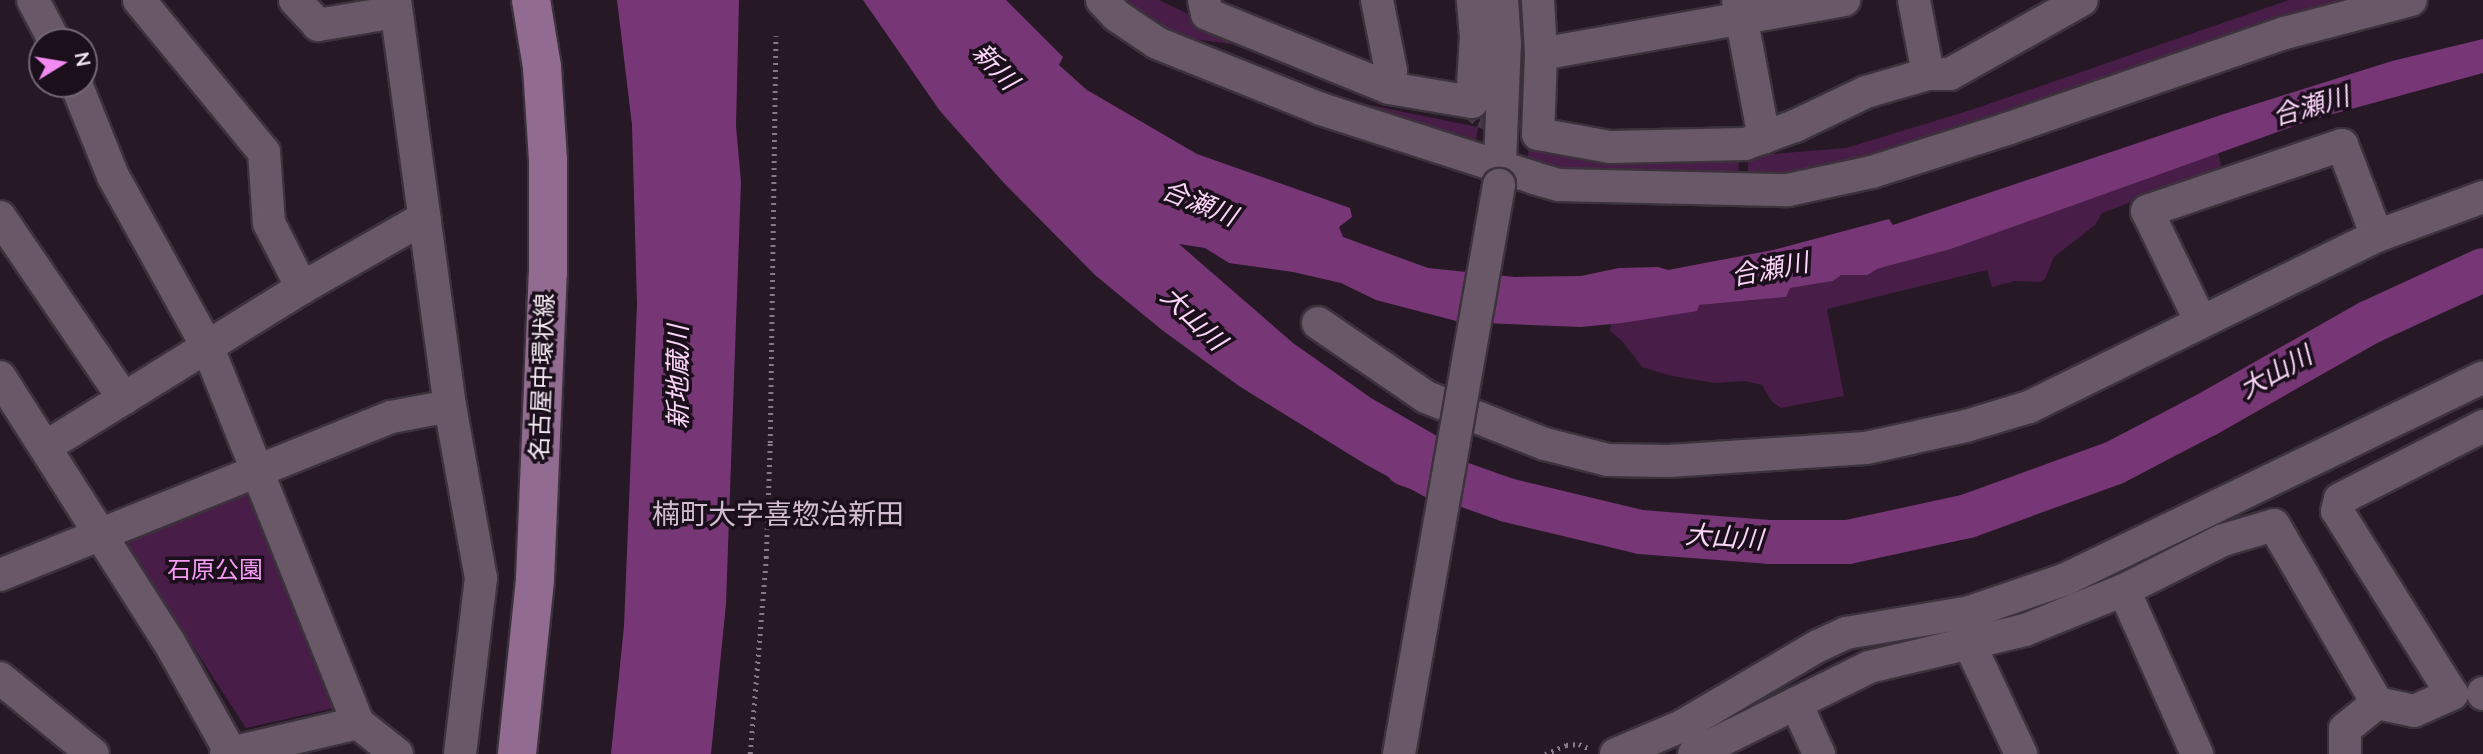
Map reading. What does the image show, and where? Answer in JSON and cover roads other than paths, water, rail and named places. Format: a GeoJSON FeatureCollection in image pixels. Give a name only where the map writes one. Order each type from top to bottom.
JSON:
{"type":"FeatureCollection","features":[{"type":"Feature","properties":{"kind":"main road","name":"名古屋中環状線"},"geometry":{"type":"LineString","coordinates":[[517,754],[535,579],[548,273],[548,160],[542,67],[531,0]]}},
{"type":"Feature","properties":{"kind":"street"},"geometry":{"type":"LineString","coordinates":[[33,0],[48,28]]}},
{"type":"Feature","properties":{"kind":"street"},"geometry":{"type":"LineString","coordinates":[[139,0],[264,152],[269,223],[302,288]]}},
{"type":"Feature","properties":{"kind":"street"},"geometry":{"type":"LineString","coordinates":[[295,0],[318,25],[395,6],[450,406],[481,578],[460,754]]}},
{"type":"Feature","properties":{"kind":"street"},"geometry":{"type":"LineString","coordinates":[[1102,0],[1117,16],[1157,43],[1499,177],[1559,185],[1788,190],[1872,173],[2007,130],[2285,33],[2411,0]]}},
{"type":"Feature","properties":{"kind":"street"},"geometry":{"type":"LineString","coordinates":[[1204,0],[1207,14],[1378,84],[1472,102],[1476,37],[1473,0]]}},
{"type":"Feature","properties":{"kind":"street"},"geometry":{"type":"LineString","coordinates":[[1157,43],[1226,52],[1349,87],[1378,84],[1391,71],[1377,0]]}},
{"type":"Feature","properties":{"kind":"street"},"geometry":{"type":"LineString","coordinates":[[1399,754],[1499,177],[1505,44],[1502,0]]}},
{"type":"Feature","properties":{"kind":"street"},"geometry":{"type":"LineString","coordinates":[[1538,0],[1541,54],[1538,135],[1610,147],[1745,144],[1866,92],[1928,74],[1950,74],[2082,0]]}},
{"type":"Feature","properties":{"kind":"street"},"geometry":{"type":"LineString","coordinates":[[1541,54],[1740,9],[1844,0]]}},
{"type":"Feature","properties":{"kind":"street"},"geometry":{"type":"LineString","coordinates":[[1914,0],[1928,74]]}},
{"type":"Feature","properties":{"kind":"street"},"geometry":{"type":"LineString","coordinates":[[1740,9],[1764,138]]}},
{"type":"Feature","properties":{"kind":"street"},"geometry":{"type":"LineString","coordinates":[[82,98],[113,176],[208,348],[358,723],[397,754]]}},
{"type":"Feature","properties":{"kind":"street"},"geometry":{"type":"LineString","coordinates":[[2201,322],[2147,211],[2342,145],[2377,236]]}},
{"type":"Feature","properties":{"kind":"street"},"geometry":{"type":"LineString","coordinates":[[1318,323],[1426,397],[1545,444],[1608,460],[1669,461],[1866,448],[1966,426],[2029,407],[2377,236],[2483,197]]}},
{"type":"Feature","properties":{"kind":"street"},"geometry":{"type":"LineString","coordinates":[[0,217],[124,399]]}},
{"type":"Feature","properties":{"kind":"street"},"geometry":{"type":"LineString","coordinates":[[47,446],[302,288],[424,218]]}},
{"type":"Feature","properties":{"kind":"street"},"geometry":{"type":"LineString","coordinates":[[0,377],[47,446],[169,642],[228,753],[358,723]]}},
{"type":"Feature","properties":{"kind":"street"},"geometry":{"type":"LineString","coordinates":[[1616,754],[1682,726],[1818,646],[1846,633],[1970,612],[2066,579],[2483,377]]}},
{"type":"Feature","properties":{"kind":"street"},"geometry":{"type":"LineString","coordinates":[[0,575],[391,417],[450,406]]}},
{"type":"Feature","properties":{"kind":"street"},"geometry":{"type":"LineString","coordinates":[[1694,754],[1869,667],[2025,630],[2124,590],[2223,540],[2274,525],[2377,703],[2414,711],[2452,694],[2337,512],[2340,499],[2483,426]]}},
{"type":"Feature","properties":{"kind":"street"},"geometry":{"type":"LineString","coordinates":[[2124,590],[2197,754]]}},
{"type":"Feature","properties":{"kind":"street"},"geometry":{"type":"LineString","coordinates":[[1969,643],[2021,754]]}},
{"type":"Feature","properties":{"kind":"street"},"geometry":{"type":"LineString","coordinates":[[0,678],[93,754]]}},
{"type":"Feature","properties":{"kind":"street"},"geometry":{"type":"LineString","coordinates":[[1796,703],[1819,754]]}},
{"type":"Feature","properties":{"kind":"street"},"geometry":{"type":"LineString","coordinates":[[2345,754],[2345,729],[2377,703]]}},
{"type":"Feature","properties":{"kind":"water","name":"新地蔵川"},"geometry":{"type":"Polygon","coordinates":[[[617,0],[739,0],[736,126],[741,182],[726,604],[711,754],[611,754],[624,626],[637,304],[632,125],[617,0]]]}},
{"type":"Feature","properties":{"kind":"water"},"geometry":{"type":"Polygon","coordinates":[[[863,0],[1006,0],[1063,57],[1059,65],[1087,90],[1197,154],[1350,208],[1352,217],[1339,227],[1343,237],[1428,268],[1515,277],[1581,276],[1619,268],[1658,267],[1668,270],[1773,250],[1889,219],[1893,225],[2224,114],[2392,61],[2483,39],[2483,73],[2311,120],[1951,249],[1877,269],[1868,275],[1841,275],[1833,281],[1790,288],[1786,297],[1699,305],[1697,311],[1622,323],[1581,327],[1460,322],[1376,300],[1341,283],[1293,272],[1229,263],[1205,248],[1179,244],[1293,343],[1371,398],[1463,451],[1449,510],[1365,464],[1239,386],[1162,330],[1095,275],[1003,182],[940,111],[863,0]]]}},
{"type":"Feature","properties":{"kind":"waterway","name":"大山川"},"geometry":{"type":"LineString","coordinates":[[1406,464],[1507,500],[1640,532],[1769,542],[1848,542],[1968,516],[2114,463],[2206,415],[2370,322],[2483,270]]}},
{"type":"Feature","properties":{"kind":"tunnel"},"geometry":{"type":"LineString","coordinates":[[1472,102],[1483,112],[1538,134]]}},
{"type":"Feature","properties":{"kind":"district","name":"楠町大字喜惣治新田"},"geometry":{"type":"Point","coordinates":[778,515]}},
{"type":"Feature","properties":{"kind":"water label","name":"新川"},"geometry":{"type":"Point","coordinates":[995,67]}},
{"type":"Feature","properties":{"kind":"water label","name":"合瀬川"},"geometry":{"type":"Point","coordinates":[2311,107]}},
{"type":"Feature","properties":{"kind":"water label","name":"合瀬川"},"geometry":{"type":"Point","coordinates":[1199,204]}},
{"type":"Feature","properties":{"kind":"water label","name":"合瀬川"},"geometry":{"type":"Point","coordinates":[1770,270]}},
{"type":"Feature","properties":{"kind":"park label","name":"石原公園"},"geometry":{"type":"Point","coordinates":[215,571]}}]}
